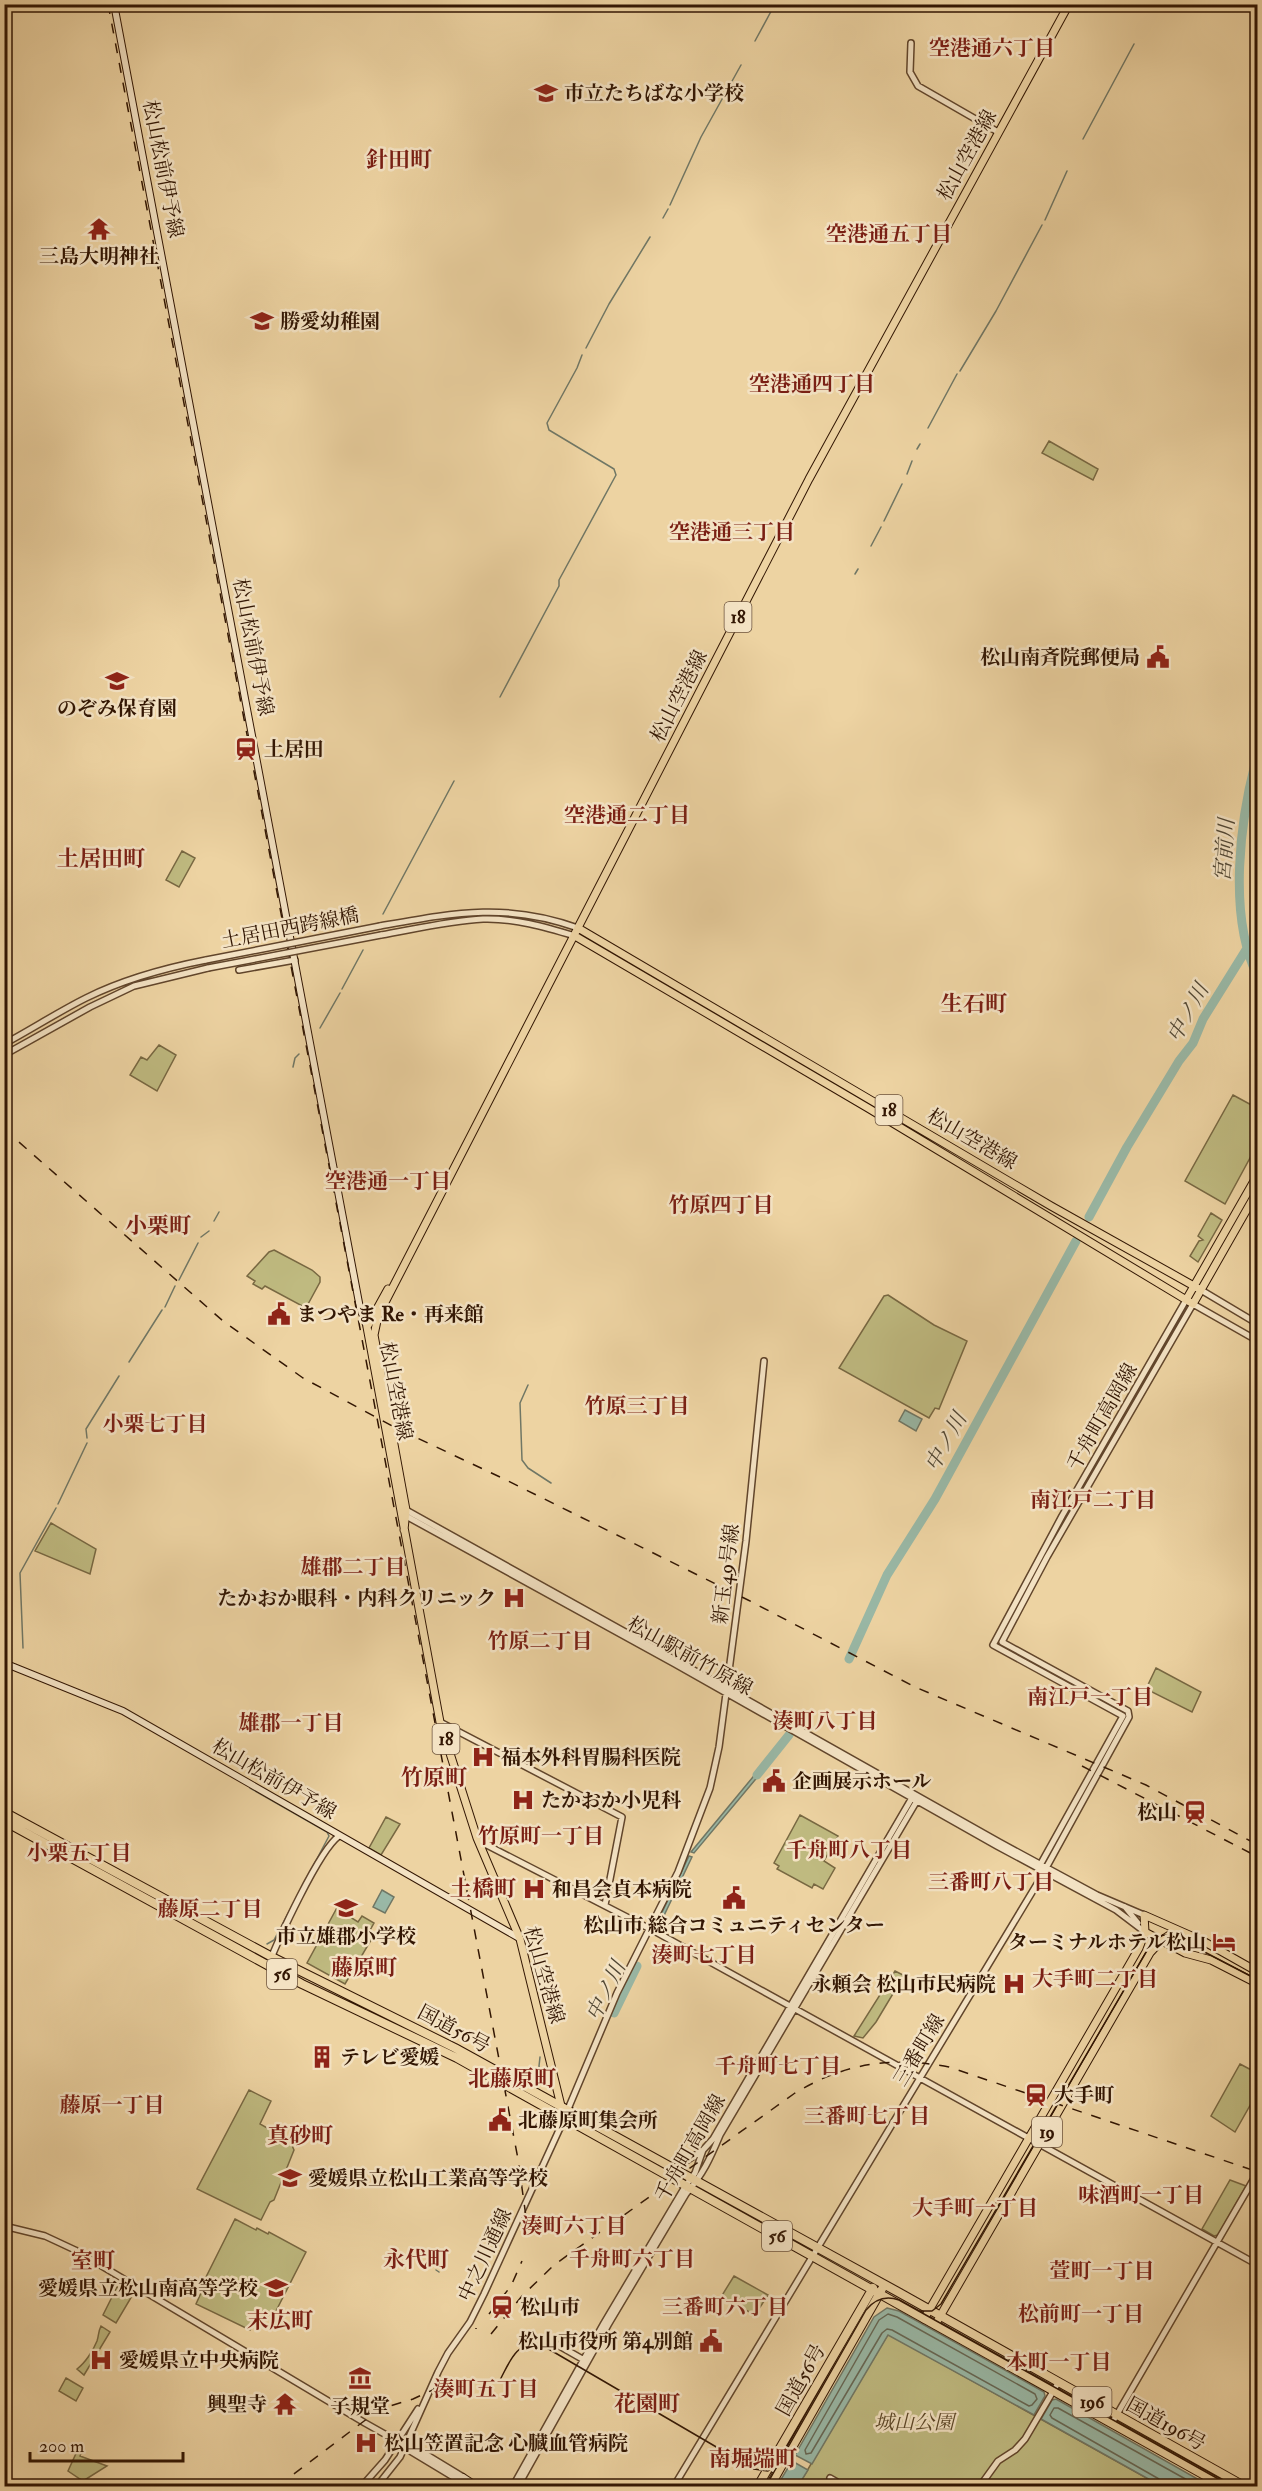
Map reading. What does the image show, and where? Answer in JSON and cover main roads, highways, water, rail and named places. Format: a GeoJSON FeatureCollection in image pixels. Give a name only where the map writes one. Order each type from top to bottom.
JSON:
{"type":"FeatureCollection","features":[{"type":"Feature","properties":{"kind":"highway","name":"国道56号"},"geometry":{"type":"LineString","coordinates":[[4,1812],[272,1957],[455,2048],[880,2294]]}},
{"type":"Feature","properties":{"kind":"highway","name":"国道56号"},"geometry":{"type":"LineString","coordinates":[[4,1821],[268,1966],[565,2111],[673,2169],[691,2184],[884,2284],[770,2487]]}},
{"type":"Feature","properties":{"kind":"highway","name":"国道196号"},"geometry":{"type":"LineString","coordinates":[[884,2284],[940,2316],[1054,2391]]}},
{"type":"Feature","properties":{"kind":"highway"},"geometry":{"type":"LineString","coordinates":[[871,2289],[884,2284]]}},
{"type":"Feature","properties":{"kind":"highway","name":"国道56号"},"geometry":{"type":"LineString","coordinates":[[758,2487],[871,2289]]}},
{"type":"Feature","properties":{"kind":"highway","name":"国道196号"},"geometry":{"type":"LineString","coordinates":[[880,2294],[1054,2391],[1114,2419],[1244,2487]]}},
{"type":"Feature","properties":{"kind":"highway"},"geometry":{"type":"LineString","coordinates":[[873,2306],[884,2301],[893,2301]]}},
{"type":"Feature","properties":{"kind":"highway","name":"国道196号"},"geometry":{"type":"LineString","coordinates":[[1114,2419],[1224,2487]]}},
{"type":"Feature","properties":{"kind":"main road","name":"松山松前伊予線"},"geometry":{"type":"LineString","coordinates":[[114,4],[359,1296],[370,1324]]}},
{"type":"Feature","properties":{"kind":"main road","name":"松山空港線"},"geometry":{"type":"LineString","coordinates":[[565,2111],[520,1939],[479,1841],[440,1722],[404,1530],[404,1511],[370,1324],[401,1272],[809,479],[1069,4]]}},
{"type":"Feature","properties":{"kind":"main road","name":"松山空港線"},"geometry":{"type":"LineString","coordinates":[[576,932],[635,960],[1051,1206],[1197,1288],[1190,1302],[576,932]]}},
{"type":"Feature","properties":{"kind":"main road"},"geometry":{"type":"LineString","coordinates":[[1197,1288],[1257,1174]]}},
{"type":"Feature","properties":{"kind":"main road"},"geometry":{"type":"LineString","coordinates":[[1197,1288],[1257,1190]]}},
{"type":"Feature","properties":{"kind":"main road","name":"松山空港線"},"geometry":{"type":"LineString","coordinates":[[383,1303],[411,1245],[419,1235]]}},
{"type":"Feature","properties":{"kind":"main road","name":"18"},"geometry":{"type":"LineString","coordinates":[[370,1324],[383,1303]]}},
{"type":"Feature","properties":{"kind":"main road","name":"松山松前伊予線"},"geometry":{"type":"LineString","coordinates":[[4,1663],[123,1711],[520,1939]]}},
{"type":"Feature","properties":{"kind":"main road","name":"19"},"geometry":{"type":"LineString","coordinates":[[924,2319],[1139,1948],[1144,1932],[1144,1915],[1177,1930]]}},
{"type":"Feature","properties":{"kind":"main road"},"geometry":{"type":"LineString","coordinates":[[1177,1930],[1203,1941],[1257,1972]]}},
{"type":"Feature","properties":{"kind":"main road","name":"19"},"geometry":{"type":"LineString","coordinates":[[935,2325],[1150,1953],[1162,1940],[1177,1930]]}},
{"type":"Feature","properties":{"kind":"main road"},"geometry":{"type":"LineString","coordinates":[[1144,1932],[1185,1953],[1211,1960],[1257,1984]]}},
{"type":"Feature","properties":{"kind":"main road"},"geometry":{"type":"LineString","coordinates":[[1162,1940],[1187,1935]]}},
{"type":"Feature","properties":{"kind":"main road"},"geometry":{"type":"LineString","coordinates":[[1197,1956],[1203,1941]]}},
{"type":"Feature","properties":{"kind":"main road"},"geometry":{"type":"LineString","coordinates":[[468,2487],[461,2479],[477,2487]]}},
{"type":"Feature","properties":{"kind":"water"},"geometry":{"type":"Polygon","coordinates":[[[905,1410],[922,1419],[916,1431],[899,1421],[905,1410]]]}},
{"type":"Feature","properties":{"kind":"water"},"geometry":{"type":"Polygon","coordinates":[[[762,1766],[765,1768],[694,1853],[691,1852],[762,1766]]]}},
{"type":"Feature","properties":{"kind":"water"},"geometry":{"type":"Polygon","coordinates":[[[689,1856],[692,1857],[658,1928],[655,1927],[689,1856]]]}},
{"type":"Feature","properties":{"kind":"water"},"geometry":{"type":"Polygon","coordinates":[[[382,1890],[394,1897],[385,1913],[373,1907],[382,1890]]]}},
{"type":"Feature","properties":{"kind":"water"},"geometry":{"type":"Polygon","coordinates":[[[887,2308],[899,2311],[1044,2392],[1045,2396],[1034,2415],[888,2335],[812,2464],[795,2455],[874,2317],[887,2308]]]}},
{"type":"Feature","properties":{"kind":"water"},"geometry":{"type":"Polygon","coordinates":[[[1056,2399],[1210,2486],[1161,2486],[1041,2419],[1052,2400],[1056,2399]]]}},
{"type":"Feature","properties":{"kind":"water"},"geometry":{"type":"Polygon","coordinates":[[[792,2461],[808,2470],[798,2486],[777,2486],[792,2461]]]}},
{"type":"Feature","properties":{"kind":"waterway"},"geometry":{"type":"LineString","coordinates":[[755,41],[775,4]]}},
{"type":"Feature","properties":{"kind":"waterway"},"geometry":{"type":"LineString","coordinates":[[1083,139],[1134,44]]}},
{"type":"Feature","properties":{"kind":"waterway"},"geometry":{"type":"LineString","coordinates":[[670,205],[701,137],[741,65]]}},
{"type":"Feature","properties":{"kind":"waterway"},"geometry":{"type":"LineString","coordinates":[[1045,220],[1067,171]]}},
{"type":"Feature","properties":{"kind":"waterway"},"geometry":{"type":"LineString","coordinates":[[663,218],[668,209]]}},
{"type":"Feature","properties":{"kind":"waterway"},"geometry":{"type":"LineString","coordinates":[[960,371],[996,311],[1042,225]]}},
{"type":"Feature","properties":{"kind":"waterway"},"geometry":{"type":"LineString","coordinates":[[586,348],[609,304],[650,237]]}},
{"type":"Feature","properties":{"kind":"waterway"},"geometry":{"type":"LineString","coordinates":[[500,697],[559,586],[559,580],[616,475],[614,469],[549,430],[547,423],[582,355]]}},
{"type":"Feature","properties":{"kind":"waterway"},"geometry":{"type":"LineString","coordinates":[[928,428],[957,374]]}},
{"type":"Feature","properties":{"kind":"waterway"},"geometry":{"type":"LineString","coordinates":[[917,449],[920,444]]}},
{"type":"Feature","properties":{"kind":"waterway"},"geometry":{"type":"LineString","coordinates":[[907,474],[912,461]]}},
{"type":"Feature","properties":{"kind":"waterway"},"geometry":{"type":"LineString","coordinates":[[884,521],[902,484]]}},
{"type":"Feature","properties":{"kind":"waterway"},"geometry":{"type":"LineString","coordinates":[[871,546],[881,527]]}},
{"type":"Feature","properties":{"kind":"waterway"},"geometry":{"type":"LineString","coordinates":[[855,574],[858,569]]}},
{"type":"Feature","properties":{"kind":"waterway","name":"宮前川"},"geometry":{"type":"LineString","coordinates":[[1258,753],[1246,806],[1240,866],[1242,925],[1248,952],[1258,977]]}},
{"type":"Feature","properties":{"kind":"waterway"},"geometry":{"type":"LineString","coordinates":[[383,914],[454,781]]}},
{"type":"Feature","properties":{"kind":"waterway","name":"中ノ川"},"geometry":{"type":"LineString","coordinates":[[1089,1217],[1127,1147],[1179,1061],[1193,1043],[1203,1019],[1246,950],[1258,941]]}},
{"type":"Feature","properties":{"kind":"waterway"},"geometry":{"type":"LineString","coordinates":[[342,989],[363,950]]}},
{"type":"Feature","properties":{"kind":"waterway"},"geometry":{"type":"LineString","coordinates":[[320,1028],[340,993]]}},
{"type":"Feature","properties":{"kind":"waterway"},"geometry":{"type":"LineString","coordinates":[[293,1067],[295,1058],[299,1054]]}},
{"type":"Feature","properties":{"kind":"waterway"},"geometry":{"type":"LineString","coordinates":[[214,1221],[219,1212]]}},
{"type":"Feature","properties":{"kind":"waterway"},"geometry":{"type":"LineString","coordinates":[[201,1237],[209,1231]]}},
{"type":"Feature","properties":{"kind":"waterway","name":"中ノ川"},"geometry":{"type":"LineString","coordinates":[[849,1659],[887,1575],[935,1499],[1076,1241]]}},
{"type":"Feature","properties":{"kind":"waterway"},"geometry":{"type":"LineString","coordinates":[[179,1280],[198,1243]]}},
{"type":"Feature","properties":{"kind":"waterway"},"geometry":{"type":"LineString","coordinates":[[165,1307],[175,1286]]}},
{"type":"Feature","properties":{"kind":"waterway"},"geometry":{"type":"LineString","coordinates":[[129,1362],[162,1310]]}},
{"type":"Feature","properties":{"kind":"waterway"},"geometry":{"type":"LineString","coordinates":[[87,1438],[86,1429],[119,1376]]}},
{"type":"Feature","properties":{"kind":"waterway"},"geometry":{"type":"LineString","coordinates":[[528,1385],[520,1403],[522,1460],[528,1468],[551,1483]]}},
{"type":"Feature","properties":{"kind":"waterway"},"geometry":{"type":"LineString","coordinates":[[58,1504],[87,1443]]}},
{"type":"Feature","properties":{"kind":"waterway"},"geometry":{"type":"LineString","coordinates":[[23,1648],[20,1573],[56,1508]]}},
{"type":"Feature","properties":{"kind":"waterway","name":"中ノ川"},"geometry":{"type":"LineString","coordinates":[[757,1775],[789,1735]]}},
{"type":"Feature","properties":{"kind":"waterway"},"geometry":{"type":"LineString","coordinates":[[250,1788],[327,1832],[329,1836],[274,1940],[267,1944]]}},
{"type":"Feature","properties":{"kind":"waterway","name":"中ノ川"},"geometry":{"type":"LineString","coordinates":[[614,2013],[637,1966]]}},
{"type":"Feature","properties":{"kind":"waterway"},"geometry":{"type":"LineString","coordinates":[[540,2057],[541,2085]]}},
{"type":"Feature","properties":{"kind":"tram line"},"geometry":{"type":"LineString","coordinates":[[920,2311],[932,2311],[941,2304],[1152,1942],[1163,1935],[1174,1936],[1258,1980]]}},
{"type":"Feature","properties":{"kind":"tram line"},"geometry":{"type":"LineString","coordinates":[[766,2486],[866,2310],[873,2303],[885,2298],[899,2300],[1231,2486]]}},
{"type":"Feature","properties":{"kind":"tram line"},"geometry":{"type":"LineString","coordinates":[[500,2380],[520,2349],[532,2344],[540,2344],[754,2469],[768,2471],[778,2464]]}},
{"type":"Feature","properties":{"kind":"railway"},"geometry":{"type":"LineString","coordinates":[[108,4],[518,2159],[526,2217]]}},
{"type":"Feature","properties":{"kind":"railway"},"geometry":{"type":"LineString","coordinates":[[4,1129],[223,1321],[303,1378],[398,1429],[748,1600],[915,1687],[1146,1785],[1258,1845]]}},
{"type":"Feature","properties":{"kind":"railway"},"geometry":{"type":"LineString","coordinates":[[1082,1766],[1258,1857]]}},
{"type":"Feature","properties":{"kind":"railway"},"geometry":{"type":"LineString","coordinates":[[491,2334],[522,2296],[554,2265],[795,2093],[832,2075],[869,2065],[908,2062],[949,2067],[1258,2172]]}},
{"type":"Feature","properties":{"kind":"railway"},"geometry":{"type":"LineString","coordinates":[[489,2314],[511,2286],[522,2261]]}},
{"type":"Feature","properties":{"kind":"railway"},"geometry":{"type":"LineString","coordinates":[[278,2486],[380,2409],[413,2399],[437,2388]]}},
{"type":"Feature","properties":{"kind":"place","name":"市立たちばな小学校"},"geometry":{"type":"Point","coordinates":[546,93]}},
{"type":"Feature","properties":{"kind":"place","name":"三島大明神社"},"geometry":{"type":"Point","coordinates":[99,229]}},
{"type":"Feature","properties":{"kind":"place","name":"勝愛幼稚園"},"geometry":{"type":"Point","coordinates":[262,321]}},
{"type":"Feature","properties":{"kind":"place","name":"松山南斉院郵便局"},"geometry":{"type":"Point","coordinates":[1158,657]}},
{"type":"Feature","properties":{"kind":"place","name":"のぞみ保育園"},"geometry":{"type":"Point","coordinates":[117,681]}},
{"type":"Feature","properties":{"kind":"place","name":"土居田"},"geometry":{"type":"Point","coordinates":[246,749]}},
{"type":"Feature","properties":{"kind":"place","name":"まつやま Re・再来館"},"geometry":{"type":"Point","coordinates":[279,1314]}},
{"type":"Feature","properties":{"kind":"place","name":"たかおか眼科・内科クリニック"},"geometry":{"type":"Point","coordinates":[514,1598]}},
{"type":"Feature","properties":{"kind":"place","name":"福本外科胃腸科医院"},"geometry":{"type":"Point","coordinates":[483,1757]}},
{"type":"Feature","properties":{"kind":"place","name":"企画展示ホール"},"geometry":{"type":"Point","coordinates":[774,1781]}},
{"type":"Feature","properties":{"kind":"place","name":"たかおか小児科"},"geometry":{"type":"Point","coordinates":[523,1800]}},
{"type":"Feature","properties":{"kind":"place","name":"松山"},"geometry":{"type":"Point","coordinates":[1195,1812]}},
{"type":"Feature","properties":{"kind":"place","name":"和昌会貞本病院"},"geometry":{"type":"Point","coordinates":[534,1889]}},
{"type":"Feature","properties":{"kind":"place","name":"松山市 総合コミュニティセンター"},"geometry":{"type":"Point","coordinates":[734,1898]}},
{"type":"Feature","properties":{"kind":"place","name":"市立雄郡小学校"},"geometry":{"type":"Point","coordinates":[346,1908]}},
{"type":"Feature","properties":{"kind":"place","name":"ターミナルホテル松山"},"geometry":{"type":"Point","coordinates":[1224,1942]}},
{"type":"Feature","properties":{"kind":"place","name":"永頼会 松山市民病院"},"geometry":{"type":"Point","coordinates":[1014,1984]}},
{"type":"Feature","properties":{"kind":"place","name":"テレビ愛媛"},"geometry":{"type":"Point","coordinates":[322,2057]}},
{"type":"Feature","properties":{"kind":"place","name":"大手町"},"geometry":{"type":"Point","coordinates":[1036,2095]}},
{"type":"Feature","properties":{"kind":"place","name":"北藤原町集会所"},"geometry":{"type":"Point","coordinates":[500,2120]}},
{"type":"Feature","properties":{"kind":"place","name":"愛媛県立松山工業高等学校"},"geometry":{"type":"Point","coordinates":[290,2178]}},
{"type":"Feature","properties":{"kind":"place","name":"愛媛県立松山南高等学校"},"geometry":{"type":"Point","coordinates":[276,2288]}},
{"type":"Feature","properties":{"kind":"place","name":"松山市"},"geometry":{"type":"Point","coordinates":[502,2307]}},
{"type":"Feature","properties":{"kind":"place","name":"松山市役所 第4別館"},"geometry":{"type":"Point","coordinates":[711,2341]}},
{"type":"Feature","properties":{"kind":"place","name":"愛媛県立中央病院"},"geometry":{"type":"Point","coordinates":[101,2360]}},
{"type":"Feature","properties":{"kind":"place","name":"子規堂"},"geometry":{"type":"Point","coordinates":[360,2378]}},
{"type":"Feature","properties":{"kind":"place","name":"興聖寺"},"geometry":{"type":"Point","coordinates":[285,2404]}},
{"type":"Feature","properties":{"kind":"place","name":"松山笠置記念 心臓血管病院"},"geometry":{"type":"Point","coordinates":[366,2443]}},
{"type":"Feature","properties":{"kind":"district","name":"空港通六丁目"},"geometry":{"type":"Point","coordinates":[992,48]}},
{"type":"Feature","properties":{"kind":"district","name":"針田町"},"geometry":{"type":"Point","coordinates":[399,160]}},
{"type":"Feature","properties":{"kind":"district","name":"空港通五丁目"},"geometry":{"type":"Point","coordinates":[889,234]}},
{"type":"Feature","properties":{"kind":"district","name":"空港通四丁目"},"geometry":{"type":"Point","coordinates":[812,384]}},
{"type":"Feature","properties":{"kind":"district","name":"空港通三丁目"},"geometry":{"type":"Point","coordinates":[732,532]}},
{"type":"Feature","properties":{"kind":"district","name":"空港通二丁目"},"geometry":{"type":"Point","coordinates":[627,815]}},
{"type":"Feature","properties":{"kind":"district","name":"土居田町"},"geometry":{"type":"Point","coordinates":[101,859]}},
{"type":"Feature","properties":{"kind":"district","name":"生石町"},"geometry":{"type":"Point","coordinates":[974,1004]}},
{"type":"Feature","properties":{"kind":"district","name":"空港通一丁目"},"geometry":{"type":"Point","coordinates":[388,1181]}},
{"type":"Feature","properties":{"kind":"district","name":"竹原四丁目"},"geometry":{"type":"Point","coordinates":[721,1205]}},
{"type":"Feature","properties":{"kind":"district","name":"小栗町"},"geometry":{"type":"Point","coordinates":[158,1226]}},
{"type":"Feature","properties":{"kind":"district","name":"竹原三丁目"},"geometry":{"type":"Point","coordinates":[637,1406]}},
{"type":"Feature","properties":{"kind":"district","name":"小栗七丁目"},"geometry":{"type":"Point","coordinates":[155,1424]}},
{"type":"Feature","properties":{"kind":"district","name":"南江戸二丁目"},"geometry":{"type":"Point","coordinates":[1093,1500]}},
{"type":"Feature","properties":{"kind":"district","name":"雄郡二丁目"},"geometry":{"type":"Point","coordinates":[353,1567]}},
{"type":"Feature","properties":{"kind":"district","name":"竹原二丁目"},"geometry":{"type":"Point","coordinates":[540,1641]}},
{"type":"Feature","properties":{"kind":"district","name":"南江戸一丁目"},"geometry":{"type":"Point","coordinates":[1090,1697]}},
{"type":"Feature","properties":{"kind":"district","name":"湊町八丁目"},"geometry":{"type":"Point","coordinates":[825,1721]}},
{"type":"Feature","properties":{"kind":"district","name":"雄郡一丁目"},"geometry":{"type":"Point","coordinates":[291,1723]}},
{"type":"Feature","properties":{"kind":"district","name":"竹原町"},"geometry":{"type":"Point","coordinates":[434,1778]}},
{"type":"Feature","properties":{"kind":"district","name":"竹原町一丁目"},"geometry":{"type":"Point","coordinates":[541,1836]}},
{"type":"Feature","properties":{"kind":"district","name":"千舟町八丁目"},"geometry":{"type":"Point","coordinates":[849,1850]}},
{"type":"Feature","properties":{"kind":"district","name":"小栗五丁目"},"geometry":{"type":"Point","coordinates":[79,1853]}},
{"type":"Feature","properties":{"kind":"district","name":"三番町八丁目"},"geometry":{"type":"Point","coordinates":[991,1882]}},
{"type":"Feature","properties":{"kind":"district","name":"土橋町"},"geometry":{"type":"Point","coordinates":[483,1889]}},
{"type":"Feature","properties":{"kind":"district","name":"藤原二丁目"},"geometry":{"type":"Point","coordinates":[210,1909]}},
{"type":"Feature","properties":{"kind":"district","name":"湊町七丁目"},"geometry":{"type":"Point","coordinates":[704,1955]}},
{"type":"Feature","properties":{"kind":"district","name":"藤原町"},"geometry":{"type":"Point","coordinates":[364,1968]}},
{"type":"Feature","properties":{"kind":"district","name":"大手町二丁目"},"geometry":{"type":"Point","coordinates":[1095,1979]}},
{"type":"Feature","properties":{"kind":"district","name":"千舟町七丁目"},"geometry":{"type":"Point","coordinates":[778,2066]}},
{"type":"Feature","properties":{"kind":"district","name":"北藤原町"},"geometry":{"type":"Point","coordinates":[512,2079]}},
{"type":"Feature","properties":{"kind":"district","name":"藤原一丁目"},"geometry":{"type":"Point","coordinates":[112,2105]}},
{"type":"Feature","properties":{"kind":"district","name":"三番町七丁目"},"geometry":{"type":"Point","coordinates":[867,2116]}},
{"type":"Feature","properties":{"kind":"district","name":"真砂町"},"geometry":{"type":"Point","coordinates":[300,2136]}},
{"type":"Feature","properties":{"kind":"district","name":"味酒町一丁目"},"geometry":{"type":"Point","coordinates":[1141,2195]}},
{"type":"Feature","properties":{"kind":"district","name":"大手町一丁目"},"geometry":{"type":"Point","coordinates":[975,2208]}},
{"type":"Feature","properties":{"kind":"district","name":"湊町六丁目"},"geometry":{"type":"Point","coordinates":[574,2226]}},
{"type":"Feature","properties":{"kind":"district","name":"千舟町六丁目"},"geometry":{"type":"Point","coordinates":[632,2259]}},
{"type":"Feature","properties":{"kind":"district","name":"永代町"},"geometry":{"type":"Point","coordinates":[416,2260]}},
{"type":"Feature","properties":{"kind":"district","name":"室町"},"geometry":{"type":"Point","coordinates":[93,2261]}},
{"type":"Feature","properties":{"kind":"district","name":"萱町一丁目"},"geometry":{"type":"Point","coordinates":[1102,2271]}},
{"type":"Feature","properties":{"kind":"district","name":"三番町六丁目"},"geometry":{"type":"Point","coordinates":[725,2307]}},
{"type":"Feature","properties":{"kind":"district","name":"松前町一丁目"},"geometry":{"type":"Point","coordinates":[1081,2314]}},
{"type":"Feature","properties":{"kind":"district","name":"末広町"},"geometry":{"type":"Point","coordinates":[280,2321]}},
{"type":"Feature","properties":{"kind":"district","name":"本町一丁目"},"geometry":{"type":"Point","coordinates":[1059,2362]}},
{"type":"Feature","properties":{"kind":"district","name":"湊町五丁目"},"geometry":{"type":"Point","coordinates":[486,2389]}},
{"type":"Feature","properties":{"kind":"district","name":"花園町"},"geometry":{"type":"Point","coordinates":[647,2404]}},
{"type":"Feature","properties":{"kind":"district","name":"南堀端町"},"geometry":{"type":"Point","coordinates":[753,2459]}},
{"type":"Feature","properties":{"kind":"park label","name":"城山公園"},"geometry":{"type":"Point","coordinates":[914,2422]}}]}
